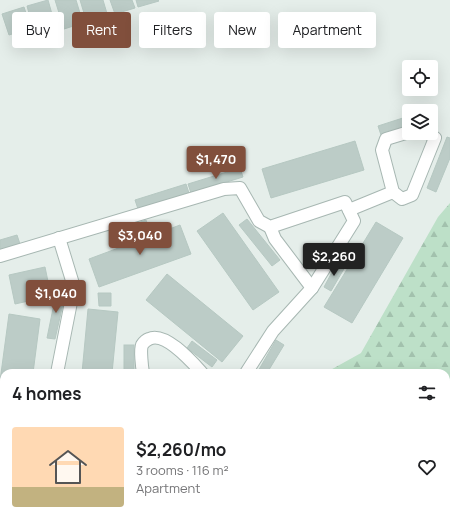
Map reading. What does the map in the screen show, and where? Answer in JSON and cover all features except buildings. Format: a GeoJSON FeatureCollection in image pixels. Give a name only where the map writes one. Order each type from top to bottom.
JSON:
{"type":"FeatureCollection","features":[{"type":"Feature","properties":{"kind":"lane"},"geometry":{"type":"LineString","coordinates":[[402,134],[386,139],[382,150],[393,192],[402,199],[412,195],[434,140]]}},
{"type":"Feature","properties":{"kind":"lane"},"geometry":{"type":"LineString","coordinates":[[0,256],[224,189],[240,188],[259,221],[270,227],[275,239],[312,288]]}},
{"type":"Feature","properties":{"kind":"lane"},"geometry":{"type":"LineString","coordinates":[[349,210],[393,192]]}},
{"type":"Feature","properties":{"kind":"lane"},"geometry":{"type":"LineString","coordinates":[[249,369],[274,331],[312,288],[354,221],[345,202],[270,227]]}},
{"type":"Feature","properties":{"kind":"lane"},"geometry":{"type":"LineString","coordinates":[[58,369],[74,287],[59,238]]}},
{"type":"Feature","properties":{"kind":"lane"},"geometry":{"type":"LineString","coordinates":[[143,369],[141,346],[145,341],[153,337],[166,340],[193,362],[199,369]]}},
{"type":"Feature","properties":{"kind":"green space"},"geometry":{"type":"Polygon","coordinates":[[[450,203],[450,369],[332,369],[361,353],[438,217],[450,203]]]}}]}
